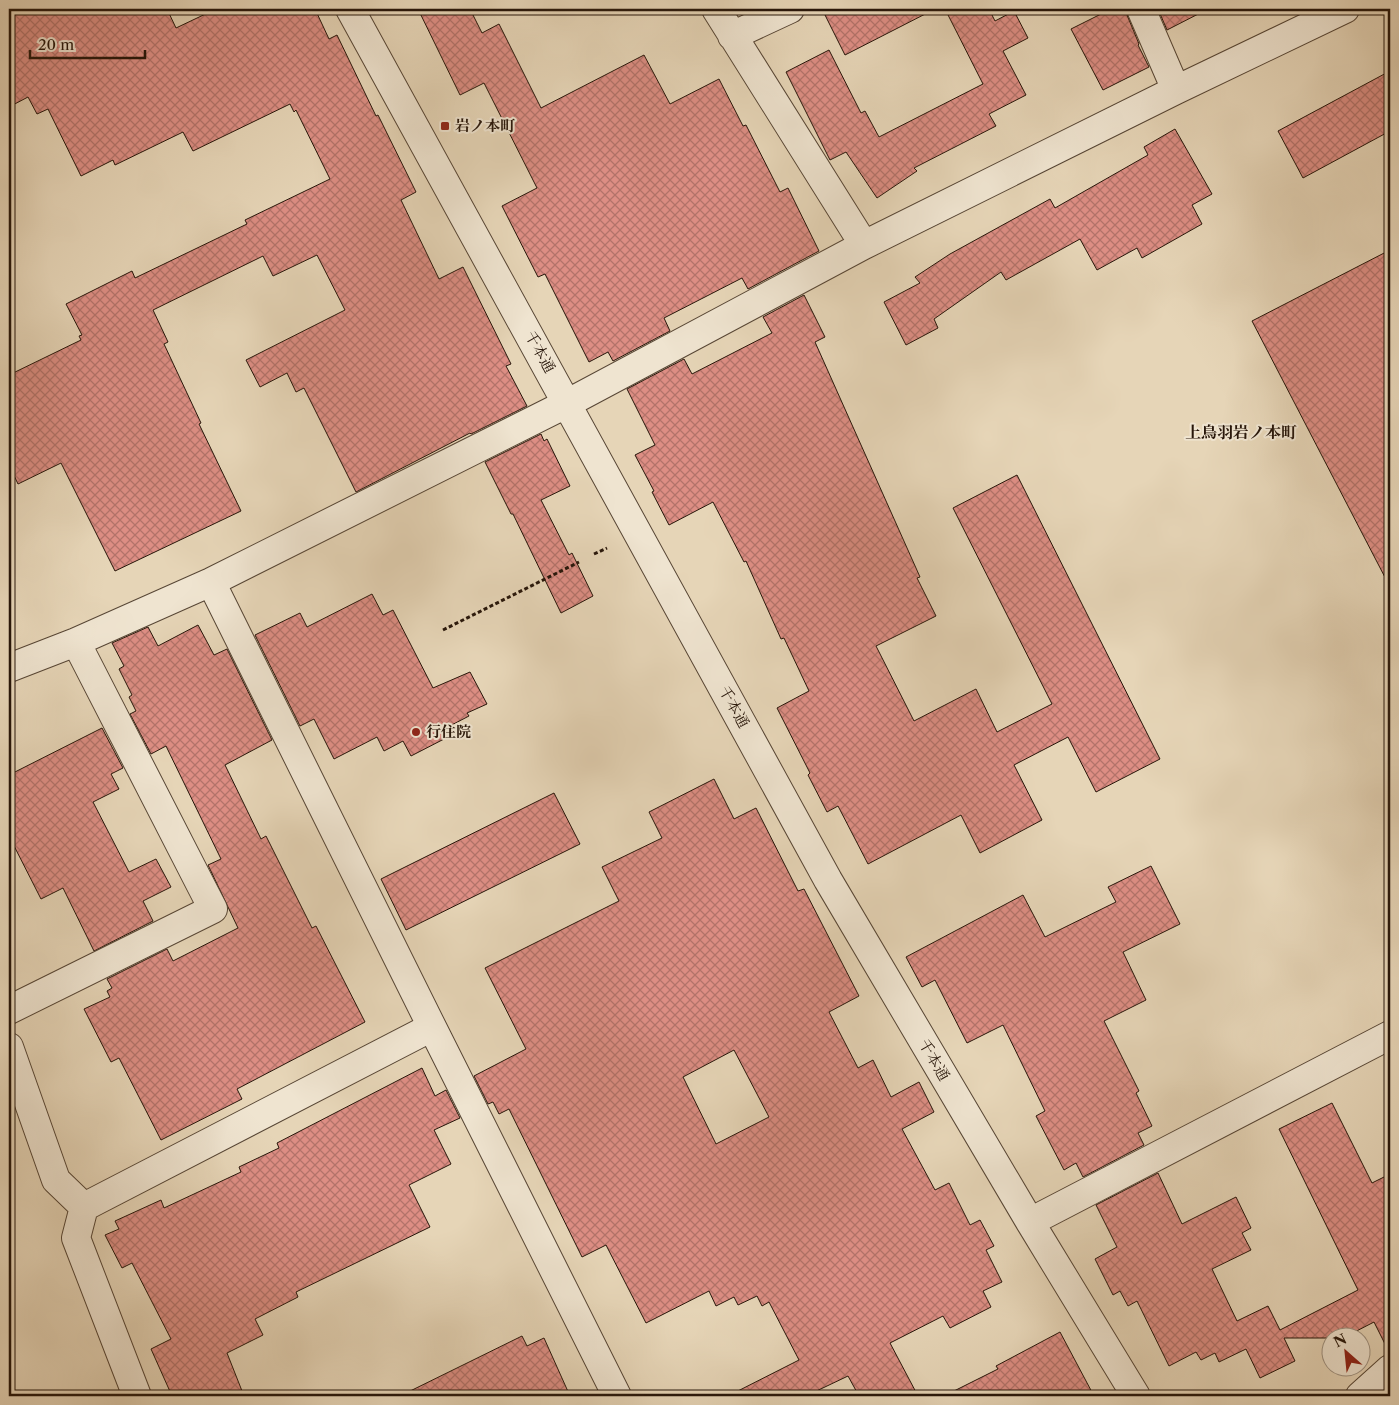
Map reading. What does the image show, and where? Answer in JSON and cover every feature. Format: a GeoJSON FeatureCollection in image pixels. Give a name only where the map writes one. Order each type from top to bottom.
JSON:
{"type":"FeatureCollection","features":[{"type":"Feature","properties":{"kind":"street","name":"千本通"},"geometry":{"type":"LineString","coordinates":[[350,9],[568,403],[828,880],[1030,1222],[1136,1396]]}},
{"type":"Feature","properties":{"kind":"street"},"geometry":{"type":"LineString","coordinates":[[716,9],[864,246]]}},
{"type":"Feature","properties":{"kind":"street"},"geometry":{"type":"LineString","coordinates":[[732,36],[790,9]]}},
{"type":"Feature","properties":{"kind":"street"},"geometry":{"type":"LineString","coordinates":[[1141,9],[1176,90]]}},
{"type":"Feature","properties":{"kind":"street"},"geometry":{"type":"LineString","coordinates":[[9,668],[76,642],[211,582],[568,403],[864,246],[1176,90],[1344,9]]}},
{"type":"Feature","properties":{"kind":"street"},"geometry":{"type":"LineString","coordinates":[[211,582],[617,1396]]}},
{"type":"Feature","properties":{"kind":"street"},"geometry":{"type":"LineString","coordinates":[[9,1010],[214,909],[76,642]]}},
{"type":"Feature","properties":{"kind":"street"},"geometry":{"type":"LineString","coordinates":[[137,1396],[76,1238],[84,1207],[432,1027]]}},
{"type":"Feature","properties":{"kind":"street"},"geometry":{"type":"LineString","coordinates":[[1030,1222],[1390,1035]]}},
{"type":"Feature","properties":{"kind":"street"},"geometry":{"type":"LineString","coordinates":[[9,1047],[56,1180],[84,1207]]}},
{"type":"Feature","properties":{"kind":"street"},"geometry":{"type":"LineString","coordinates":[[1360,1396],[1390,1369]]}},
{"type":"Feature","properties":{"kind":"path"},"geometry":{"type":"LineString","coordinates":[[443,630],[579,562]]}},
{"type":"Feature","properties":{"kind":"building"},"geometry":{"type":"Polygon","coordinates":[[[9,9],[167,9],[176,28],[216,9],[315,9],[329,39],[337,35],[376,116],[378,115],[416,192],[401,200],[439,279],[463,267],[511,364],[506,366],[527,406],[356,492],[304,388],[296,392],[287,373],[260,387],[246,360],[345,310],[317,255],[273,276],[263,256],[153,310],[168,342],[164,344],[201,423],[199,424],[241,511],[115,571],[61,463],[18,484],[9,465],[9,375],[81,340],[79,336],[82,335],[66,304],[132,271],[135,278],[247,224],[245,220],[330,179],[296,110],[294,112],[290,104],[193,151],[183,132],[115,165],[113,160],[81,176],[48,109],[37,114],[28,97],[9,107],[9,9]]]}},
{"type":"Feature","properties":{"kind":"building"},"geometry":{"type":"Polygon","coordinates":[[[418,9],[470,9],[482,33],[499,24],[541,108],[644,55],[670,104],[719,79],[743,126],[746,125],[780,192],[788,188],[819,251],[748,289],[742,278],[664,318],[670,331],[613,361],[608,352],[589,362],[545,274],[538,277],[502,206],[537,188],[484,83],[460,95],[418,9]]]}},
{"type":"Feature","properties":{"kind":"building"},"geometry":{"type":"Polygon","coordinates":[[[822,9],[935,9],[845,55],[822,9]]]}},
{"type":"Feature","properties":{"kind":"building"},"geometry":{"type":"Polygon","coordinates":[[[945,9],[989,9],[995,21],[1014,11],[1028,38],[1003,51],[1026,95],[989,114],[996,126],[914,168],[917,171],[877,198],[846,152],[830,160],[786,72],[829,50],[861,113],[865,111],[879,137],[983,84],[945,9]]]}},
{"type":"Feature","properties":{"kind":"building"},"geometry":{"type":"Polygon","coordinates":[[[1111,9],[1126,9],[1138,45],[1149,67],[1103,90],[1071,29],[1111,9]]]}},
{"type":"Feature","properties":{"kind":"building"},"geometry":{"type":"Polygon","coordinates":[[[1158,9],[1208,9],[1167,30],[1158,9]]]}},
{"type":"Feature","properties":{"kind":"building"},"geometry":{"type":"Polygon","coordinates":[[[1390,71],[1390,131],[1303,178],[1278,131],[1390,71]]]}},
{"type":"Feature","properties":{"kind":"building"},"geometry":{"type":"Polygon","coordinates":[[[1175,129],[1212,194],[1192,205],[1202,224],[1142,258],[1137,248],[1097,270],[1080,239],[1006,280],[1001,272],[934,319],[938,328],[906,345],[884,302],[920,283],[915,277],[950,254],[1050,199],[1055,208],[1148,155],[1144,147],[1175,129]]]}},
{"type":"Feature","properties":{"kind":"building"},"geometry":{"type":"Polygon","coordinates":[[[1390,250],[1390,587],[1252,321],[1390,250]]]}},
{"type":"Feature","properties":{"kind":"building"},"geometry":{"type":"Polygon","coordinates":[[[804,295],[825,337],[815,342],[920,577],[917,578],[936,616],[876,646],[914,721],[976,689],[997,732],[1052,704],[953,508],[1017,475],[1160,759],[1096,792],[1068,737],[1014,765],[1042,820],[980,853],[961,815],[868,864],[838,806],[827,812],[808,775],[810,773],[777,708],[809,691],[784,638],[781,639],[746,561],[744,562],[713,502],[669,525],[635,455],[655,445],[627,389],[684,359],[692,374],[772,333],[763,317],[804,295]]]}},
{"type":"Feature","properties":{"kind":"building"},"geometry":{"type":"Polygon","coordinates":[[[541,434],[544,441],[547,439],[570,486],[541,500],[569,555],[572,553],[593,596],[561,613],[513,514],[511,514],[485,462],[541,434]]]}},
{"type":"Feature","properties":{"kind":"building"},"geometry":{"type":"Polygon","coordinates":[[[372,594],[383,615],[393,610],[433,688],[470,672],[487,704],[467,713],[469,716],[442,730],[446,738],[411,756],[403,741],[384,751],[377,737],[334,759],[314,719],[300,726],[255,635],[300,613],[307,627],[372,594]]]}},
{"type":"Feature","properties":{"kind":"building"},"geometry":{"type":"Polygon","coordinates":[[[198,625],[214,655],[227,649],[272,740],[225,765],[261,839],[266,836],[312,928],[316,926],[365,1022],[237,1089],[242,1099],[161,1140],[119,1058],[111,1062],[84,1009],[110,997],[107,991],[112,988],[107,979],[167,949],[173,961],[238,928],[208,865],[221,859],[166,746],[151,754],[130,714],[136,711],[129,697],[132,695],[119,669],[124,666],[112,643],[148,627],[158,646],[198,625]]]}},
{"type":"Feature","properties":{"kind":"building"},"geometry":{"type":"Polygon","coordinates":[[[102,728],[123,768],[111,774],[119,789],[93,802],[129,872],[156,859],[171,887],[143,901],[153,921],[94,951],[63,888],[41,899],[9,836],[9,775],[102,728]]]}},
{"type":"Feature","properties":{"kind":"building"},"geometry":{"type":"Polygon","coordinates":[[[714,779],[734,819],[756,808],[798,891],[804,889],[859,996],[829,1012],[858,1068],[873,1060],[891,1097],[919,1082],[934,1112],[902,1129],[935,1190],[949,1183],[970,1225],[980,1220],[994,1246],[986,1250],[1002,1282],[983,1291],[991,1307],[950,1328],[943,1316],[890,1343],[918,1396],[859,1396],[848,1376],[806,1396],[728,1396],[799,1360],[769,1302],[762,1306],[757,1296],[738,1305],[734,1297],[716,1306],[709,1291],[646,1323],[606,1245],[582,1257],[509,1109],[499,1114],[493,1102],[488,1104],[474,1076],[526,1049],[485,968],[619,901],[602,867],[662,838],[649,812],[714,779]],[[734,1050],[683,1077],[716,1144],[769,1117],[734,1050]]]}},
{"type":"Feature","properties":{"kind":"building"},"geometry":{"type":"Polygon","coordinates":[[[554,793],[580,844],[406,930],[381,879],[554,793]]]}},
{"type":"Feature","properties":{"kind":"building"},"geometry":{"type":"Polygon","coordinates":[[[1151,866],[1180,924],[1123,952],[1146,1000],[1104,1021],[1139,1091],[1136,1093],[1152,1126],[1138,1133],[1144,1145],[1083,1177],[1076,1163],[1064,1170],[1036,1116],[1045,1111],[1003,1025],[967,1043],[935,980],[922,987],[906,957],[1023,895],[1045,937],[1116,902],[1108,887],[1151,866]]]}},
{"type":"Feature","properties":{"kind":"building"},"geometry":{"type":"Polygon","coordinates":[[[422,1068],[435,1096],[446,1090],[460,1118],[434,1130],[451,1164],[409,1185],[430,1227],[296,1292],[298,1297],[255,1319],[263,1335],[227,1353],[244,1396],[172,1396],[151,1349],[171,1339],[132,1263],[122,1268],[105,1235],[119,1229],[115,1221],[161,1200],[164,1208],[241,1172],[239,1167],[279,1148],[277,1143],[422,1068]]]}},
{"type":"Feature","properties":{"kind":"building"},"geometry":{"type":"Polygon","coordinates":[[[1332,1103],[1372,1183],[1390,1174],[1390,1354],[1374,1322],[1362,1328],[1322,1328],[1322,1338],[1284,1338],[1295,1361],[1260,1378],[1246,1349],[1219,1362],[1215,1353],[1201,1360],[1196,1352],[1169,1366],[1137,1301],[1128,1306],[1120,1291],[1113,1295],[1095,1259],[1117,1247],[1096,1205],[1158,1173],[1182,1224],[1236,1197],[1251,1228],[1242,1233],[1251,1250],[1212,1269],[1237,1321],[1268,1306],[1280,1330],[1358,1290],[1279,1129],[1332,1103]]]}},
{"type":"Feature","properties":{"kind":"building"},"geometry":{"type":"Polygon","coordinates":[[[1060,1332],[1094,1396],[944,1396],[998,1369],[996,1366],[1060,1332]]]}},
{"type":"Feature","properties":{"kind":"building"},"geometry":{"type":"Polygon","coordinates":[[[522,1336],[527,1346],[544,1338],[570,1396],[400,1396],[522,1336]]]}},
{"type":"Feature","properties":{"kind":"place","name":"岩ノ本町"},"geometry":{"type":"Point","coordinates":[445,126]}},
{"type":"Feature","properties":{"kind":"place","name":"行住院"},"geometry":{"type":"Point","coordinates":[416,732]}},
{"type":"Feature","properties":{"kind":"district","name":"上鳥羽岩ノ本町"},"geometry":{"type":"Point","coordinates":[1241,432]}}]}
